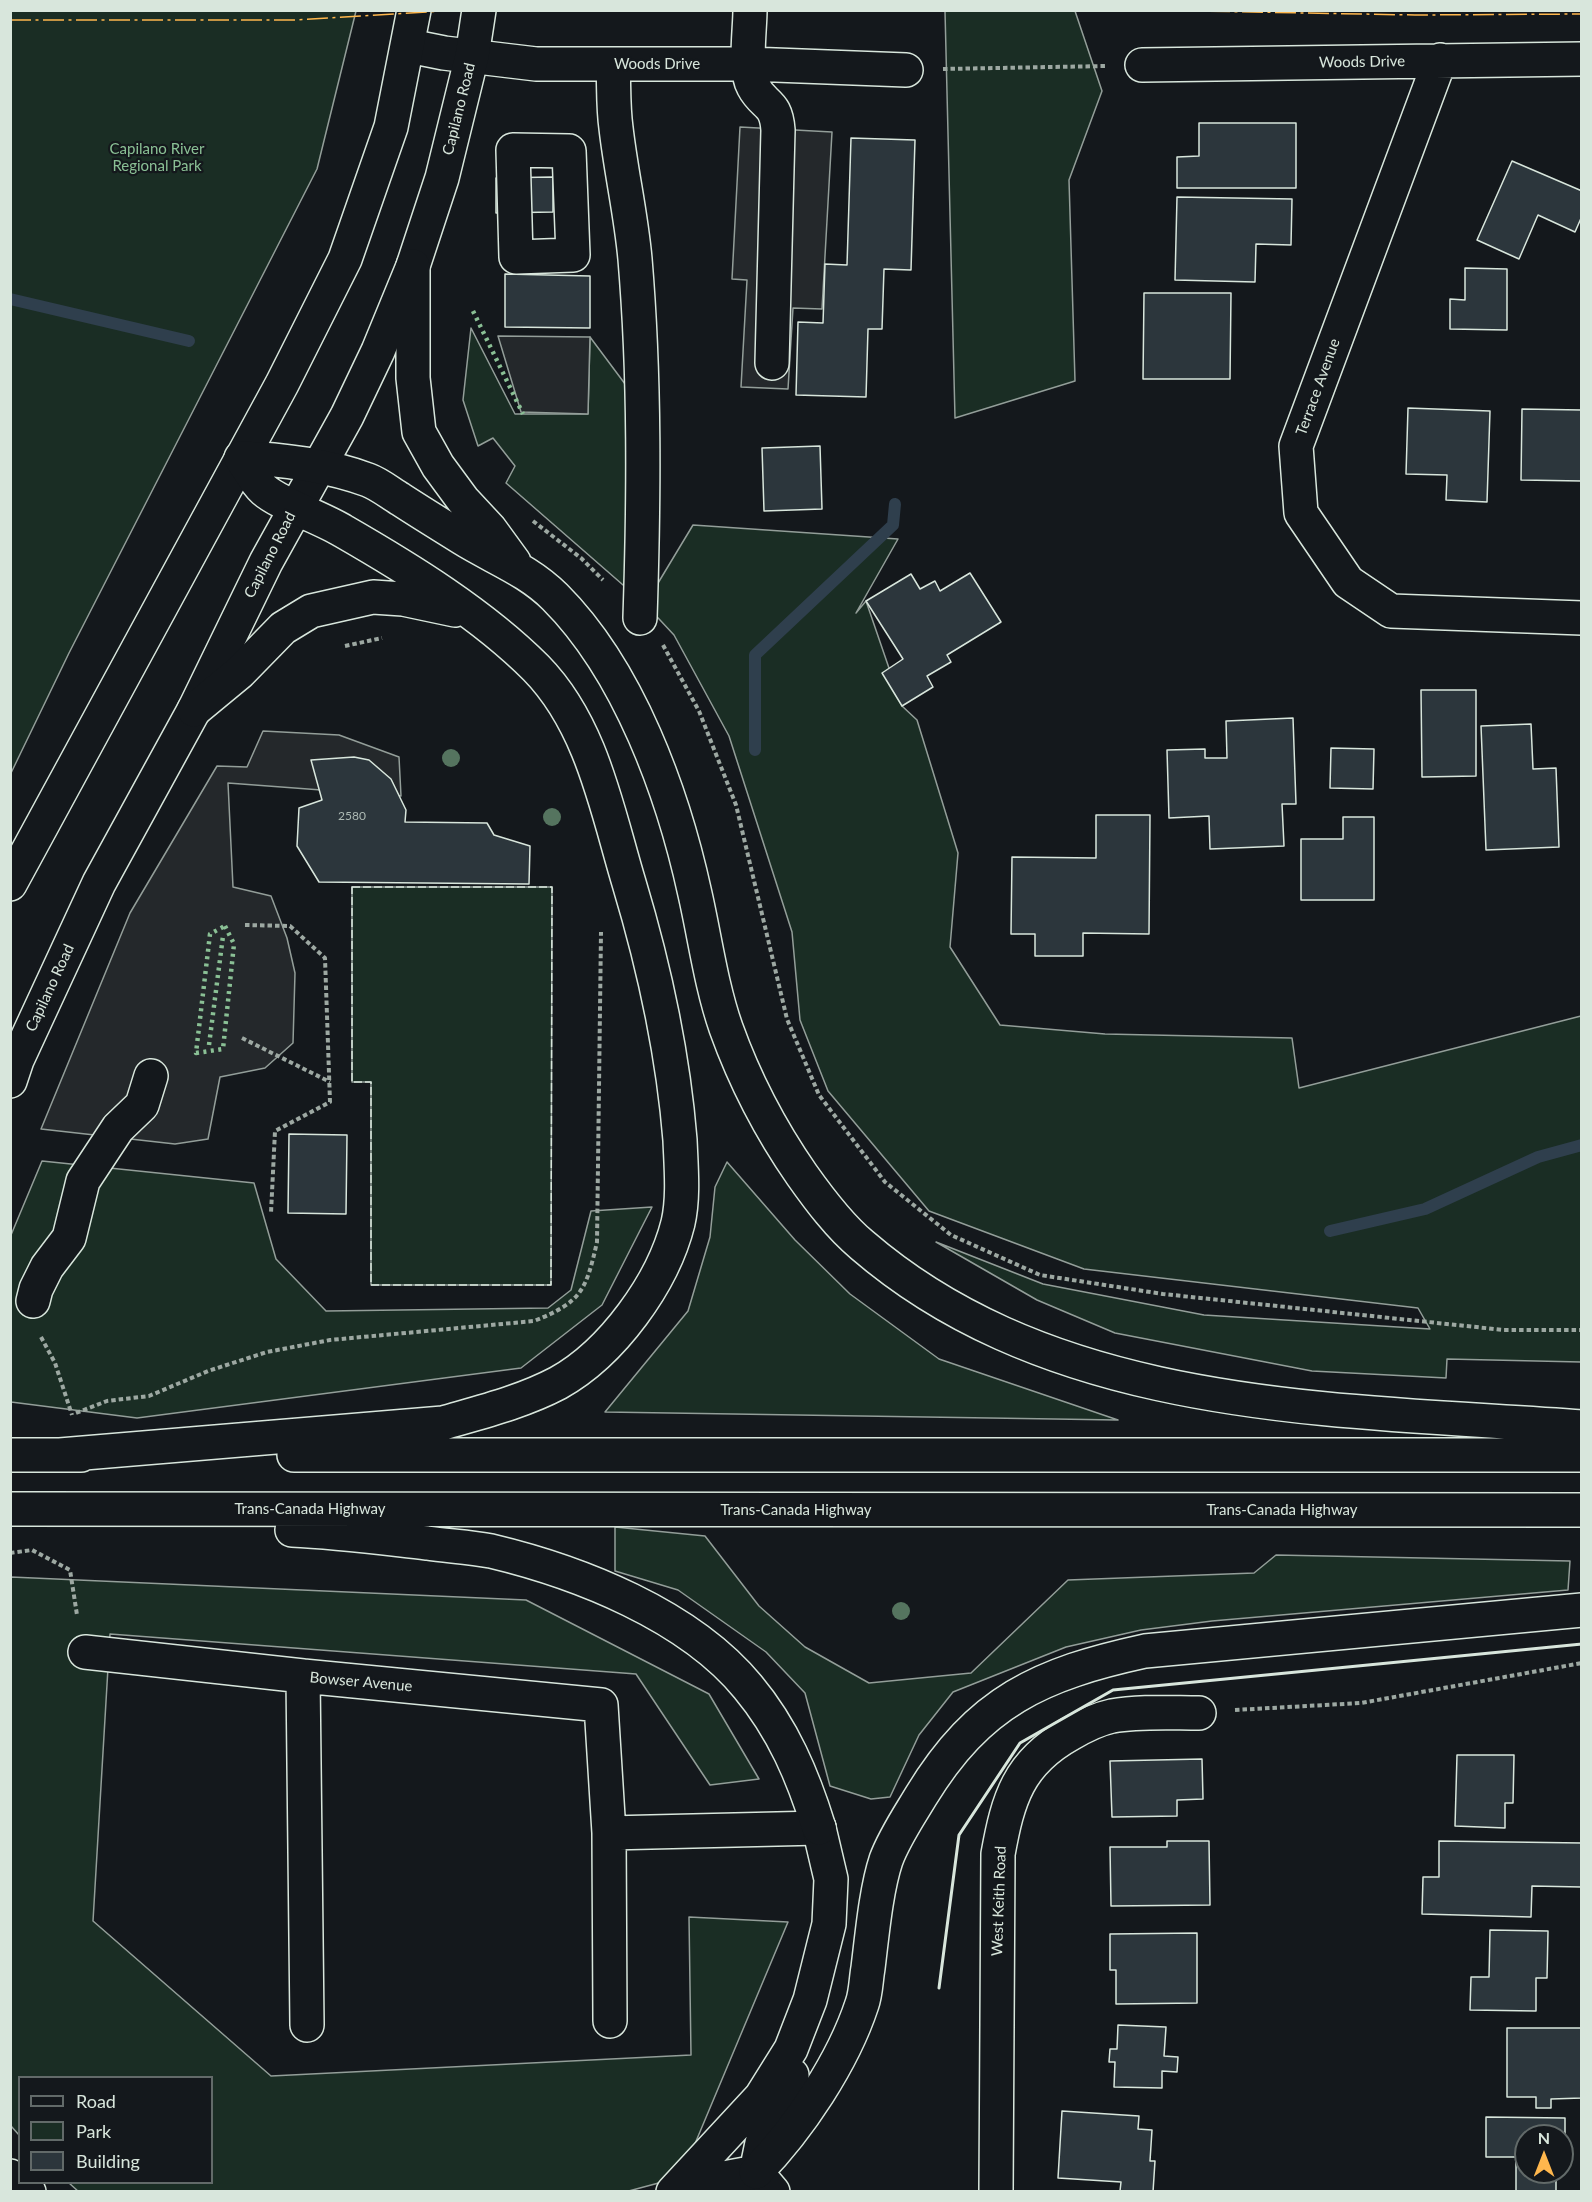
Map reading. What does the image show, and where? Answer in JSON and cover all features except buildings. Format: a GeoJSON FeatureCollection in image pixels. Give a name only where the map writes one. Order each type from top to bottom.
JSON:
{"type":"FeatureCollection","features":[{"type":"Feature","properties":{"kind":"main road"},"geometry":{"type":"LineString","coordinates":[[10,884],[241,458],[345,260],[391,127],[409,45],[414,10]]}},
{"type":"Feature","properties":{"kind":"main road","name":"Capilano Road"},"geometry":{"type":"LineString","coordinates":[[10,1081],[17,1060],[99,883],[194,710],[232,629],[295,506],[347,416],[413,266],[455,133],[472,56],[479,10]]}},
{"type":"Feature","properties":{"kind":"main road"},"geometry":{"type":"LineString","coordinates":[[750,10],[749,64],[752,86],[775,110],[778,130],[772,363]]}},
{"type":"Feature","properties":{"kind":"main road","name":"Woods Drive"},"geometry":{"type":"LineString","coordinates":[[409,45],[536,64],[749,64],[906,70]]}},
{"type":"Feature","properties":{"kind":"main road","name":"Woods Drive"},"geometry":{"type":"LineString","coordinates":[[1142,65],[1581,59]]}},
{"type":"Feature","properties":{"kind":"main road","name":"Terrace Avenue"},"geometry":{"type":"LineString","coordinates":[[1440,60],[1296,446],[1301,513],[1348,582],[1391,611],[1581,618]]}},
{"type":"Feature","properties":{"kind":"main road"},"geometry":{"type":"LineString","coordinates":[[613,64],[616,128],[629,201],[635,257],[644,393],[644,515],[639,618]]}},
{"type":"Feature","properties":{"kind":"main road"},"geometry":{"type":"LineString","coordinates":[[413,266],[413,378],[419,432],[456,492],[490,529],[517,566]]}},
{"type":"Feature","properties":{"kind":"main road"},"geometry":{"type":"LineString","coordinates":[[241,458],[279,459],[370,481],[472,544],[517,566],[553,594],[589,635],[655,755],[676,816],[724,1024],[747,1083],[775,1137],[815,1194],[858,1243],[908,1281],[967,1316],[1089,1366],[1151,1382],[1221,1396],[1320,1407],[1581,1427]]}},
{"type":"Feature","properties":{"kind":"main road"},"geometry":{"type":"LineString","coordinates":[[60,1455],[443,1423],[502,1406],[559,1382],[603,1349],[637,1309],[665,1263],[679,1221],[682,1167],[678,1112],[653,974],[594,764],[570,714],[537,669],[471,614],[340,529],[264,490],[241,458]]}},
{"type":"Feature","properties":{"kind":"main road"},"geometry":{"type":"LineString","coordinates":[[194,710],[240,672],[283,628],[311,611],[373,597],[403,598],[471,614]]}},
{"type":"Feature","properties":{"kind":"main road"},"geometry":{"type":"LineString","coordinates":[[33,1301],[47,1267],[69,1238],[82,1181],[118,1128],[142,1105],[151,1076]]}},
{"type":"Feature","properties":{"kind":"main road"},"geometry":{"type":"LineString","coordinates":[[10,1455],[1581,1455]]}},
{"type":"Feature","properties":{"kind":"main road","name":"Trans-Canada Highway"},"geometry":{"type":"LineString","coordinates":[[10,1509],[1581,1510]]}},
{"type":"Feature","properties":{"kind":"main road"},"geometry":{"type":"LineString","coordinates":[[60,1509],[171,1522],[343,1533],[489,1551],[558,1571],[617,1594],[664,1618],[710,1650],[747,1686],[780,1732],[799,1770],[819,1828],[831,1879],[829,1924],[810,2000],[791,2049],[761,2097],[673,2192]]}},
{"type":"Feature","properties":{"kind":"main road"},"geometry":{"type":"LineString","coordinates":[[765,2182],[784,2143],[837,2058],[863,2002],[886,1860],[936,1772],[966,1736],[1000,1705],[1041,1681],[1089,1663],[1145,1651],[1581,1610]]}},
{"type":"Feature","properties":{"kind":"main road"},"geometry":{"type":"LineString","coordinates":[[85,1652],[303,1676]]}},
{"type":"Feature","properties":{"kind":"main road","name":"Bowser Avenue"},"geometry":{"type":"LineString","coordinates":[[307,2025],[303,1676],[602,1705],[609,1833],[610,2021]]}},
{"type":"Feature","properties":{"kind":"main road","name":"West Keith Road"},"geometry":{"type":"LineString","coordinates":[[996,2192],[998,1854],[1005,1814],[1016,1785],[1048,1746],[1077,1730],[1111,1716],[1199,1713]]}},
{"type":"Feature","properties":{"kind":"main road"},"geometry":{"type":"LineString","coordinates":[[609,1833],[819,1828]]}},
{"type":"Feature","properties":{"kind":"main road"},"geometry":{"type":"LineString","coordinates":[[765,2182],[762,2143],[792,2086],[791,2049]]}},
{"type":"Feature","properties":{"kind":"main road"},"geometry":{"type":"LineString","coordinates":[[698,2192],[724,2178],[765,2182]]}},
{"type":"Feature","properties":{"kind":"path"},"geometry":{"type":"LineString","coordinates":[[906,70],[1142,65]]}},
{"type":"Feature","properties":{"kind":"path"},"geometry":{"type":"LineString","coordinates":[[525,514],[581,558],[662,643],[699,711],[736,805],[787,1019],[819,1095],[885,1182],[951,1235],[1040,1275],[1163,1294],[1504,1330],[1581,1330]]}},
{"type":"Feature","properties":{"kind":"path"},"geometry":{"type":"LineString","coordinates":[[345,646],[389,638]]}},
{"type":"Feature","properties":{"kind":"path"},"geometry":{"type":"LineString","coordinates":[[245,925],[291,926],[325,958],[330,1102],[275,1131],[272,1212]]}},
{"type":"Feature","properties":{"kind":"path"},"geometry":{"type":"LineString","coordinates":[[66,1417],[107,1401],[149,1396],[208,1371],[267,1352],[330,1340],[534,1321],[562,1310],[579,1295],[590,1271],[597,1242],[602,925]]}},
{"type":"Feature","properties":{"kind":"path"},"geometry":{"type":"LineString","coordinates":[[242,1038],[330,1082]]}},
{"type":"Feature","properties":{"kind":"path"},"geometry":{"type":"LineString","coordinates":[[33,1301],[41,1339],[55,1363],[72,1415]]}},
{"type":"Feature","properties":{"kind":"path"},"geometry":{"type":"LineString","coordinates":[[10,1553],[32,1550],[70,1570],[85,1652]]}},
{"type":"Feature","properties":{"kind":"path"},"geometry":{"type":"LineString","coordinates":[[1199,1713],[1361,1703],[1581,1663]]}},
{"type":"Feature","properties":{"kind":"green space","name":"Capilano River Regional Park"},"geometry":{"type":"Polygon","coordinates":[[[11,10],[356,11],[317,169],[69,653],[11,773],[11,10]]]}},
{"type":"Feature","properties":{"kind":"green space"},"geometry":{"type":"Polygon","coordinates":[[[945,11],[1075,11],[1102,91],[1069,180],[1075,381],[955,418],[945,11]]]}},
{"type":"Feature","properties":{"kind":"green space"},"geometry":{"type":"Polygon","coordinates":[[[471,328],[515,414],[588,414],[590,337],[637,400],[646,603],[693,525],[898,539],[856,613],[866,601],[902,706],[917,720],[958,853],[950,947],[1000,1025],[1105,1034],[1292,1038],[1299,1088],[1581,1016],[1581,1362],[1447,1359],[1446,1378],[1312,1371],[1115,1333],[1037,1300],[936,1242],[1043,1284],[1204,1315],[1430,1329],[1418,1308],[1084,1269],[929,1211],[828,1091],[800,1020],[792,932],[729,736],[674,635],[646,605],[506,483],[515,466],[493,438],[478,446],[463,400],[471,328]]]}},
{"type":"Feature","properties":{"kind":"green space"},"geometry":{"type":"Polygon","coordinates":[[[352,887],[552,887],[551,1285],[371,1285],[371,1082],[352,1082],[352,887]]]}},
{"type":"Feature","properties":{"kind":"green space"},"geometry":{"type":"Polygon","coordinates":[[[42,1161],[254,1183],[276,1259],[326,1311],[548,1308],[571,1290],[591,1211],[652,1207],[602,1305],[521,1368],[137,1418],[11,1402],[11,1235],[42,1161]]]}},
{"type":"Feature","properties":{"kind":"green space"},"geometry":{"type":"Polygon","coordinates":[[[727,1162],[795,1240],[850,1294],[939,1359],[1118,1420],[605,1412],[688,1311],[710,1237],[715,1187],[727,1162]]]}},
{"type":"Feature","properties":{"kind":"green space"},"geometry":{"type":"Polygon","coordinates":[[[615,1527],[705,1536],[759,1606],[805,1647],[869,1683],[971,1673],[1068,1580],[1254,1573],[1276,1555],[1570,1561],[1568,1590],[1212,1621],[1141,1630],[1066,1647],[953,1692],[919,1735],[890,1797],[871,1799],[830,1786],[805,1693],[766,1652],[678,1590],[615,1571],[615,1527]]]}},
{"type":"Feature","properties":{"kind":"green space"},"geometry":{"type":"Polygon","coordinates":[[[11,1577],[526,1600],[709,1694],[759,1779],[710,1785],[636,1674],[110,1634],[93,1921],[271,2076],[691,2055],[689,1917],[788,1922],[681,2177],[625,2192],[79,2192],[70,2184],[213,2184],[213,2076],[18,2076],[18,2134],[11,2126],[11,1577]]]}},
{"type":"Feature","properties":{"kind":"shaded area"},"geometry":{"type":"Polygon","coordinates":[[[740,127],[832,132],[822,309],[793,308],[788,389],[741,387],[747,280],[732,279],[740,127]]]}},
{"type":"Feature","properties":{"kind":"shaded area"},"geometry":{"type":"Polygon","coordinates":[[[498,336],[590,337],[588,414],[521,412],[498,336]]]}},
{"type":"Feature","properties":{"kind":"shaded area"},"geometry":{"type":"Polygon","coordinates":[[[263,731],[339,735],[399,757],[401,796],[228,783],[233,887],[271,896],[287,938],[295,973],[293,1043],[265,1068],[220,1077],[208,1139],[175,1144],[41,1129],[130,913],[217,766],[247,767],[263,731]]]}},
{"type":"Feature","properties":{"kind":"waterway"},"geometry":{"type":"LineString","coordinates":[[10,299],[189,341]]}},
{"type":"Feature","properties":{"kind":"waterway"},"geometry":{"type":"LineString","coordinates":[[755,750],[755,655],[893,525],[895,504]]}},
{"type":"Feature","properties":{"kind":"waterway"},"geometry":{"type":"LineString","coordinates":[[1330,1231],[1425,1209],[1538,1157],[1582,1145]]}},
{"type":"Feature","properties":{"kind":"hedge"},"geometry":{"type":"LineString","coordinates":[[473,311],[523,414]]}},
{"type":"Feature","properties":{"kind":"hedge"},"geometry":{"type":"LineString","coordinates":[[225,926],[234,944],[223,1049],[196,1053],[210,934],[225,926]]}},
{"type":"Feature","properties":{"kind":"hedge"},"geometry":{"type":"LineString","coordinates":[[209,1045],[223,936]]}},
{"type":"Feature","properties":{"kind":"fence"},"geometry":{"type":"LineString","coordinates":[[352,887],[552,887],[551,1285],[371,1285],[371,1082],[352,1082],[352,887]]}},
{"type":"Feature","properties":{"kind":"wall"},"geometry":{"type":"LineString","coordinates":[[939,1988],[959,1835],[1020,1743],[1113,1690],[1582,1644]]}},
{"type":"Feature","properties":{"kind":"power"},"geometry":{"type":"LineString","coordinates":[[10,20],[294,20],[458,10]]}},
{"type":"Feature","properties":{"kind":"power"},"geometry":{"type":"LineString","coordinates":[[1143,10],[1415,15],[1582,14]]}}]}
